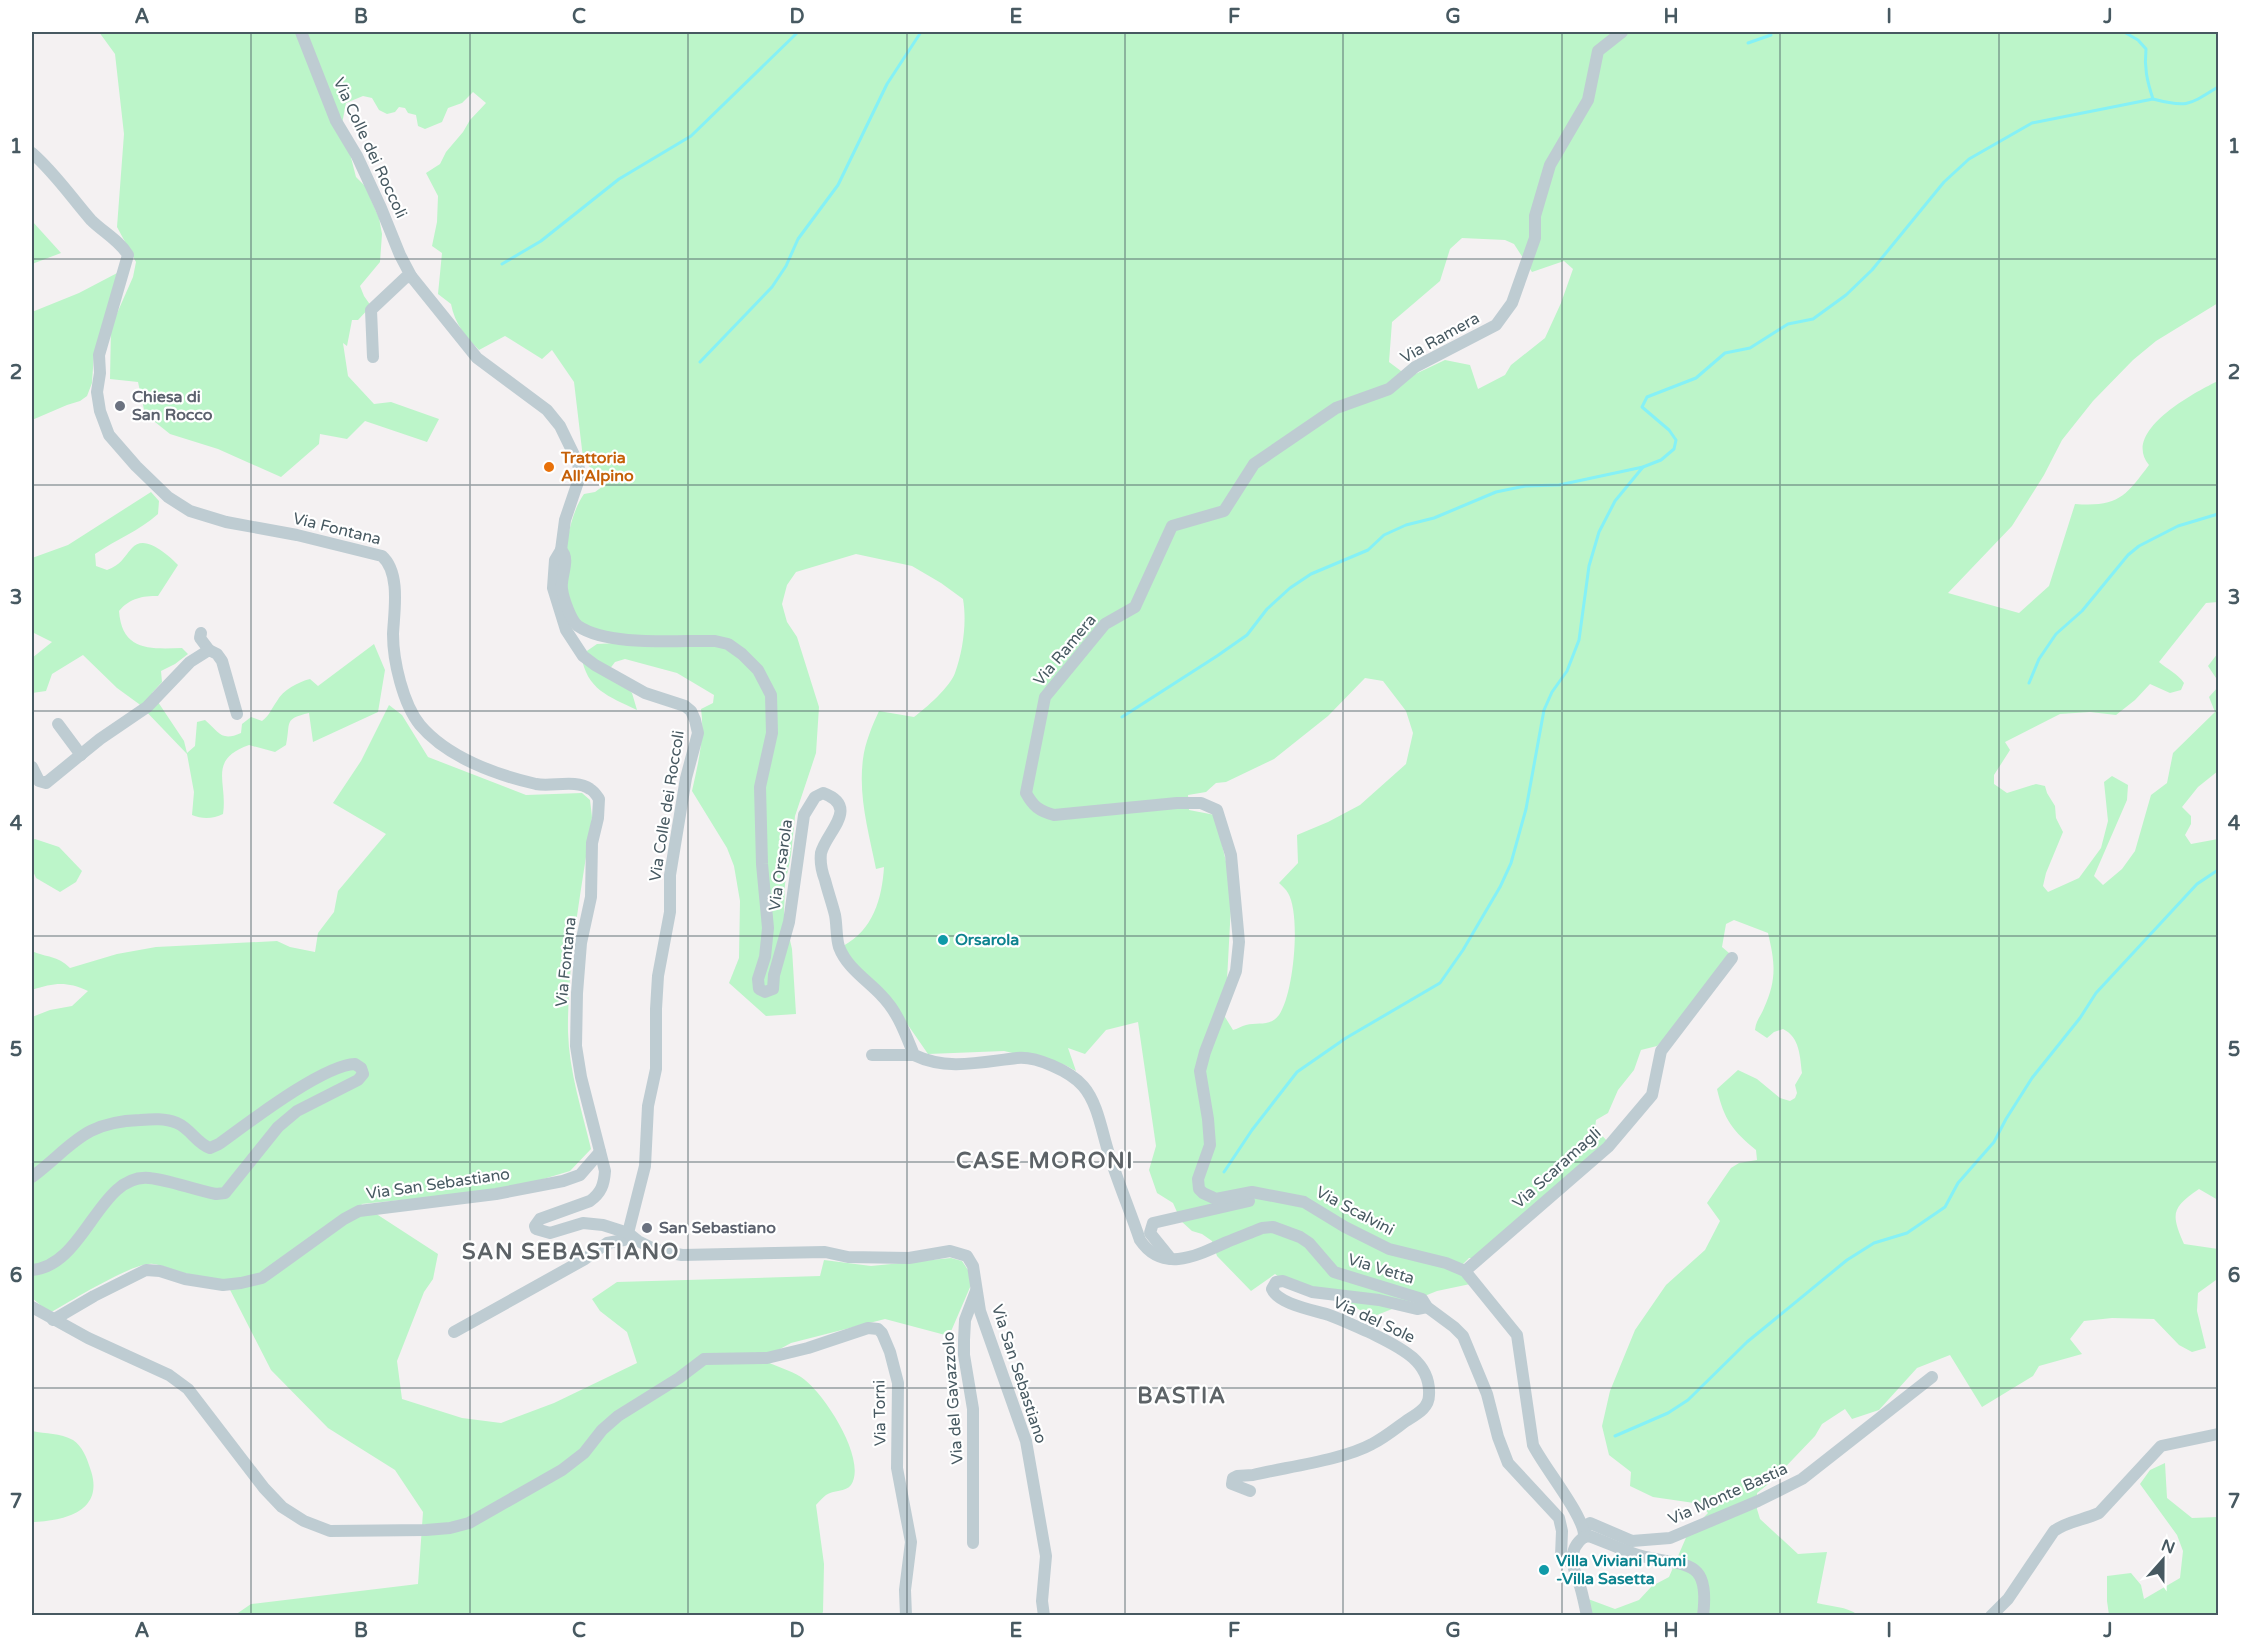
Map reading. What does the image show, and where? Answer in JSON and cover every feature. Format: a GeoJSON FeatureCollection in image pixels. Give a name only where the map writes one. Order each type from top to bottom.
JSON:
{"type":"FeatureCollection","features":[{"type":"Feature","properties":{"kind":"street","name":"Via Colle dei Roccoli"},"geometry":{"type":"LineString","coordinates":[[301,32],[336,121],[357,156],[411,276],[477,358],[547,410],[560,426],[580,470],[577,487],[565,520],[561,550],[555,560],[553,588],[566,630],[583,656],[635,688],[685,706],[691,711],[695,720],[698,733],[686,778],[670,875],[670,912],[658,976],[656,1069],[648,1106],[645,1166],[628,1233]]}},
{"type":"Feature","properties":{"kind":"street","name":"Via Ramera"},"geometry":{"type":"LineString","coordinates":[[1268,1196],[1252,1192],[1216,1199],[1203,1193],[1197,1183],[1210,1145],[1200,1071],[1236,971],[1239,942],[1231,855],[1217,810],[1200,803],[1177,803],[1054,815],[1042,812],[1032,805],[1026,793],[1045,697],[1105,624],[1135,607],[1172,526],[1224,511],[1254,464],[1336,408],[1389,389],[1414,368],[1496,325],[1512,303],[1534,238],[1535,216],[1550,165],[1588,100],[1598,51],[1622,32]]}},
{"type":"Feature","properties":{"kind":"street","name":"Via Fontana"},"geometry":{"type":"LineString","coordinates":[[32,153],[48,167],[94,222],[128,255],[103,337],[99,355],[100,373],[97,392],[100,411],[109,435],[136,466],[168,497],[190,511],[226,522],[382,556],[388,561],[391,570],[394,593],[396,613],[393,635],[396,664],[404,694],[419,724],[442,745],[474,763],[538,784],[581,785],[590,789],[599,799],[598,818],[592,843],[591,897],[581,943],[576,1046],[581,1077],[604,1169]]}},
{"type":"Feature","properties":{"kind":"street"},"geometry":{"type":"LineString","coordinates":[[374,357],[371,310],[405,278],[411,276]]}},
{"type":"Feature","properties":{"kind":"street","name":"Via Orsarola"},"geometry":{"type":"LineString","coordinates":[[561,550],[566,558],[562,577],[564,602],[576,625],[599,636],[646,641],[715,641],[728,644],[758,670],[771,695],[772,733],[760,787],[762,864],[768,928],[765,957],[758,979],[759,989],[765,992],[773,989],[774,975],[789,922],[804,815],[815,797],[823,793],[837,801],[840,809],[835,830],[821,854],[823,874],[835,915],[839,947],[861,978],[881,994],[898,1016],[914,1055]]}},
{"type":"Feature","properties":{"kind":"street"},"geometry":{"type":"LineString","coordinates":[[201,633],[200,638],[222,661],[237,714]]}},
{"type":"Feature","properties":{"kind":"street"},"geometry":{"type":"LineString","coordinates":[[32,767],[39,781],[46,783],[100,739],[147,707],[190,662],[209,650]]}},
{"type":"Feature","properties":{"kind":"street"},"geometry":{"type":"LineString","coordinates":[[58,724],[81,755]]}},
{"type":"Feature","properties":{"kind":"street","name":"Via Scaramagli"},"geometry":{"type":"LineString","coordinates":[[1465,1270],[1608,1147],[1652,1095],[1661,1051],[1732,958]]}},
{"type":"Feature","properties":{"kind":"street"},"geometry":{"type":"LineString","coordinates":[[872,1056],[914,1055],[942,1065],[969,1065],[1023,1058],[1066,1072],[1084,1087],[1101,1122],[1109,1154],[1140,1240],[1146,1249],[1157,1256],[1171,1259]]}},
{"type":"Feature","properties":{"kind":"street"},"geometry":{"type":"LineString","coordinates":[[32,1177],[71,1143],[104,1124],[121,1120],[158,1119],[177,1123],[190,1131],[201,1144],[210,1148],[276,1104],[336,1069],[355,1064],[361,1068],[363,1074],[358,1080],[297,1111],[278,1127],[225,1193],[216,1194],[147,1177],[133,1181],[119,1187],[107,1200],[66,1254],[50,1266],[32,1270]]}},
{"type":"Feature","properties":{"kind":"street","name":"Via San Sebastiano"},"geometry":{"type":"LineString","coordinates":[[53,1320],[146,1270],[223,1285],[262,1278],[344,1219],[359,1211],[496,1194],[563,1181],[580,1174],[600,1152]]}},
{"type":"Feature","properties":{"kind":"street","name":"Via San Sebastiano"},"geometry":{"type":"LineString","coordinates":[[604,1169],[604,1182],[597,1197],[540,1219],[535,1226],[541,1232],[550,1233],[583,1223],[613,1227],[656,1250],[682,1255],[825,1252],[848,1257],[909,1258],[950,1251],[967,1256],[973,1266],[980,1311],[1026,1441],[1046,1556],[1042,1601],[1044,1616]]}},
{"type":"Feature","properties":{"kind":"street","name":"Via Scalvini"},"geometry":{"type":"LineString","coordinates":[[1171,1259],[1150,1233],[1153,1223],[1268,1196],[1304,1202],[1345,1227],[1389,1249],[1465,1270]]}},
{"type":"Feature","properties":{"kind":"street","name":"Via Vetta"},"geometry":{"type":"LineString","coordinates":[[1171,1259],[1184,1259],[1262,1228],[1273,1227],[1300,1237],[1309,1243],[1334,1272],[1422,1299],[1426,1307],[1463,1336],[1487,1394],[1498,1437],[1508,1463],[1559,1518],[1562,1531],[1561,1556],[1571,1563]]}},
{"type":"Feature","properties":{"kind":"street"},"geometry":{"type":"LineString","coordinates":[[454,1332],[585,1259],[607,1243],[624,1240],[628,1233]]}},
{"type":"Feature","properties":{"kind":"street"},"geometry":{"type":"LineString","coordinates":[[1465,1270],[1517,1335],[1533,1445],[1540,1460],[1578,1516],[1584,1534],[1640,1555],[1688,1565],[1701,1575],[1705,1585],[1703,1616]]}},
{"type":"Feature","properties":{"kind":"street","name":"Via del Sole"},"geometry":{"type":"LineString","coordinates":[[1250,1491],[1234,1486],[1233,1478],[1350,1453],[1381,1438],[1420,1412],[1429,1401],[1430,1389],[1426,1375],[1416,1359],[1403,1349],[1343,1321],[1285,1301],[1272,1289],[1276,1282],[1283,1281],[1312,1292],[1379,1300],[1418,1309],[1426,1307]]}},
{"type":"Feature","properties":{"kind":"street","name":"Via del Gavazzolo"},"geometry":{"type":"LineString","coordinates":[[973,1543],[973,1409],[964,1355],[964,1340],[965,1320],[976,1290]]}},
{"type":"Feature","properties":{"kind":"street"},"geometry":{"type":"LineString","coordinates":[[32,1306],[53,1320]]}},
{"type":"Feature","properties":{"kind":"street","name":"Via Torni"},"geometry":{"type":"LineString","coordinates":[[53,1320],[169,1375],[189,1389],[276,1501],[304,1521],[330,1531],[426,1530],[450,1528],[469,1523],[562,1470],[584,1453],[602,1430],[618,1416],[679,1378],[704,1359],[767,1358],[808,1348],[868,1328],[878,1329],[891,1352],[898,1383],[897,1468],[911,1542],[905,1590],[906,1616]]}},
{"type":"Feature","properties":{"kind":"street","name":"Via Monte Bastia"},"geometry":{"type":"LineString","coordinates":[[1584,1534],[1587,1525],[1592,1523],[1632,1541],[1670,1538],[1766,1498],[1802,1479],[1932,1377]]}},
{"type":"Feature","properties":{"kind":"street"},"geometry":{"type":"LineString","coordinates":[[1991,1616],[2008,1599],[2054,1530],[2063,1524],[2087,1519],[2099,1513],[2161,1446],[2218,1434]]}},
{"type":"Feature","properties":{"kind":"street"},"geometry":{"type":"LineString","coordinates":[[1584,1534],[1575,1546],[1571,1563],[1587,1616]]}},
{"type":"Feature","properties":{"kind":"green space"},"geometry":{"type":"Polygon","coordinates":[[[99,32],[2218,32],[2218,303],[2156,341],[2133,360],[2093,401],[2062,440],[2044,475],[2012,526],[1948,593],[2019,613],[2049,586],[2075,504],[2101,504],[2119,498],[2126,492],[2149,465],[2143,452],[2144,440],[2152,427],[2178,404],[2218,381],[2218,602],[2206,603],[2159,662],[2182,680],[2184,683],[2181,690],[2170,693],[2150,684],[2116,715],[2090,712],[2060,714],[2005,742],[2010,750],[1994,775],[1994,784],[2007,793],[2036,784],[2045,786],[2055,806],[2056,818],[2063,832],[2046,873],[2043,886],[2048,892],[2079,878],[2101,848],[2108,821],[2104,782],[2112,776],[2128,785],[2127,800],[2094,876],[2103,885],[2122,869],[2135,851],[2151,795],[2167,783],[2173,753],[2215,712],[2209,697],[2218,687],[2218,771],[2198,787],[2182,807],[2191,816],[2191,824],[2185,835],[2191,844],[2218,839],[2218,1200],[2199,1189],[2183,1201],[2176,1212],[2177,1225],[2184,1244],[2218,1249],[2216,1280],[2198,1293],[2197,1311],[2206,1348],[2192,1352],[2179,1345],[2154,1319],[2112,1318],[2084,1321],[2070,1339],[2082,1354],[2039,1366],[2033,1376],[1982,1407],[1950,1355],[1917,1368],[1879,1410],[1852,1419],[1845,1409],[1822,1424],[1815,1436],[1772,1481],[1757,1493],[1757,1509],[1760,1519],[1798,1554],[1827,1552],[1817,1603],[1844,1608],[1858,1615],[1584,1615],[1580,1596],[1615,1609],[1639,1600],[1652,1586],[1669,1577],[1688,1533],[1708,1513],[1701,1504],[1653,1497],[1630,1486],[1631,1472],[1609,1455],[1602,1426],[1610,1391],[1635,1330],[1666,1285],[1705,1250],[1720,1221],[1707,1203],[1731,1168],[1739,1163],[1757,1160],[1756,1150],[1735,1131],[1726,1117],[1717,1089],[1738,1070],[1757,1079],[1780,1098],[1790,1101],[1797,1093],[1795,1085],[1802,1073],[1798,1048],[1793,1037],[1783,1029],[1767,1038],[1755,1030],[1773,979],[1774,971],[1768,933],[1734,920],[1726,924],[1722,947],[1729,953],[1717,984],[1699,1007],[1657,1046],[1641,1050],[1634,1070],[1618,1090],[1608,1113],[1596,1120],[1595,1128],[1607,1141],[1478,1258],[1469,1258],[1462,1265],[1475,1283],[1437,1291],[1372,1317],[1353,1306],[1287,1283],[1275,1274],[1251,1291],[1217,1256],[1212,1241],[1192,1231],[1181,1221],[1173,1203],[1157,1193],[1149,1170],[1156,1146],[1138,1022],[1106,1030],[1085,1054],[1068,1048],[1076,1071],[1065,1065],[1004,1051],[928,1054],[901,1015],[842,954],[843,946],[862,931],[869,922],[878,902],[883,879],[884,867],[876,869],[863,801],[863,759],[869,735],[879,711],[914,717],[948,685],[955,673],[962,646],[965,617],[963,599],[912,566],[856,554],[796,572],[787,585],[782,604],[787,622],[797,637],[819,707],[816,753],[795,816],[785,884],[784,914],[792,949],[796,1014],[766,1016],[729,983],[739,958],[740,901],[734,866],[727,848],[692,791],[699,760],[701,709],[713,703],[714,695],[677,673],[625,659],[615,662],[609,670],[632,693],[637,710],[600,690],[588,676],[584,667],[581,655],[597,644],[618,643],[583,627],[573,611],[568,595],[566,559],[571,523],[584,494],[595,492],[606,484],[598,478],[583,458],[574,382],[552,350],[542,359],[505,336],[479,350],[461,329],[451,304],[438,294],[442,253],[432,246],[437,222],[438,196],[426,173],[440,164],[446,152],[470,120],[486,103],[473,92],[462,103],[448,108],[442,122],[425,129],[418,126],[416,115],[408,113],[405,108],[399,107],[395,112],[387,114],[379,110],[372,98],[363,96],[346,103],[341,129],[347,142],[356,177],[365,186],[379,218],[382,234],[380,262],[360,286],[371,306],[358,320],[352,320],[347,346],[343,343],[348,376],[374,404],[391,402],[439,419],[427,442],[365,421],[347,439],[320,434],[319,444],[281,477],[218,449],[170,434],[145,414],[138,382],[110,379],[111,327],[133,277],[136,262],[117,227],[124,134],[115,54],[99,32]],[[1462,238],[1450,249],[1440,281],[1392,322],[1389,362],[1409,377],[1445,360],[1470,365],[1478,389],[1505,375],[1511,365],[1545,338],[1573,269],[1564,261],[1532,272],[1514,244],[1505,240],[1462,238]],[[1365,678],[1328,716],[1274,759],[1226,782],[1216,783],[1206,792],[1188,795],[1189,810],[1215,815],[1232,887],[1225,1017],[1233,1030],[1275,1019],[1284,1005],[1289,990],[1294,954],[1294,918],[1288,893],[1279,883],[1298,863],[1297,835],[1360,805],[1406,764],[1413,733],[1406,711],[1383,681],[1365,678]]]}},
{"type":"Feature","properties":{"kind":"green space"},"geometry":{"type":"Polygon","coordinates":[[[32,221],[61,253],[32,264],[32,221]]]}},
{"type":"Feature","properties":{"kind":"green space"},"geometry":{"type":"Polygon","coordinates":[[[121,271],[94,353],[92,383],[87,396],[32,420],[32,312],[79,293],[121,271]]]}},
{"type":"Feature","properties":{"kind":"green space"},"geometry":{"type":"Polygon","coordinates":[[[151,492],[159,501],[158,514],[95,554],[96,566],[107,570],[112,568],[132,548],[143,543],[156,547],[178,565],[158,596],[137,599],[127,603],[119,611],[125,634],[132,641],[148,647],[182,648],[188,654],[161,671],[162,682],[152,693],[184,741],[187,753],[195,746],[197,722],[205,720],[217,732],[225,736],[241,733],[242,724],[251,717],[262,721],[283,693],[291,687],[310,679],[318,686],[374,644],[385,670],[378,712],[313,742],[309,713],[301,715],[295,717],[290,723],[286,745],[275,752],[249,745],[236,751],[224,765],[222,773],[223,814],[215,817],[204,818],[192,815],[194,792],[187,754],[139,704],[117,688],[83,655],[52,674],[46,691],[32,693],[32,658],[52,642],[32,632],[32,558],[68,545],[151,492]]]}},
{"type":"Feature","properties":{"kind":"green space"},"geometry":{"type":"Polygon","coordinates":[[[2218,653],[2218,681],[2208,666],[2218,653]]]}},
{"type":"Feature","properties":{"kind":"green space"},"geometry":{"type":"Polygon","coordinates":[[[389,705],[402,715],[428,757],[526,795],[582,793],[590,800],[592,817],[573,951],[568,1005],[569,1047],[573,1076],[591,1149],[570,1171],[540,1180],[483,1192],[361,1204],[438,1254],[433,1279],[424,1292],[397,1361],[402,1399],[462,1418],[501,1423],[554,1403],[637,1363],[627,1332],[600,1311],[592,1299],[617,1282],[820,1276],[824,1260],[871,1266],[951,1258],[962,1261],[968,1270],[971,1285],[949,1336],[885,1319],[791,1343],[763,1360],[801,1377],[820,1396],[841,1427],[853,1460],[855,1474],[851,1485],[846,1489],[826,1495],[816,1505],[824,1564],[823,1612],[821,1615],[235,1615],[251,1604],[418,1584],[423,1512],[395,1470],[328,1428],[271,1370],[225,1280],[184,1273],[153,1264],[132,1269],[102,1283],[50,1313],[32,1298],[32,1017],[50,1010],[72,1006],[88,991],[60,984],[32,990],[32,951],[56,959],[70,968],[117,954],[156,947],[277,941],[290,947],[315,952],[318,933],[334,912],[338,891],[386,834],[333,803],[361,761],[389,705]]]}},
{"type":"Feature","properties":{"kind":"green space"},"geometry":{"type":"Polygon","coordinates":[[[32,840],[59,847],[82,871],[76,882],[60,892],[36,878],[32,869],[32,840]]]}},
{"type":"Feature","properties":{"kind":"green space"},"geometry":{"type":"Polygon","coordinates":[[[32,1431],[73,1440],[84,1452],[93,1483],[92,1494],[87,1504],[79,1511],[57,1519],[32,1522],[32,1431]]]}},
{"type":"Feature","properties":{"kind":"green space"},"geometry":{"type":"Polygon","coordinates":[[[2165,1463],[2167,1498],[2192,1518],[2218,1517],[2218,1615],[2109,1615],[2107,1576],[2131,1573],[2141,1585],[2144,1599],[2180,1578],[2183,1551],[2177,1535],[2140,1484],[2150,1470],[2165,1463]]]}},
{"type":"Feature","properties":{"kind":"waterway"},"geometry":{"type":"LineString","coordinates":[[502,264],[541,241],[619,179],[691,136],[798,32]]}},
{"type":"Feature","properties":{"kind":"waterway"},"geometry":{"type":"LineString","coordinates":[[700,362],[772,287],[786,266],[798,239],[838,185],[887,84],[921,32]]}},
{"type":"Feature","properties":{"kind":"waterway"},"geometry":{"type":"LineString","coordinates":[[2124,32],[2138,40],[2146,49],[2145,62],[2153,99],[2187,103],[2218,87]]}},
{"type":"Feature","properties":{"kind":"waterway"},"geometry":{"type":"LineString","coordinates":[[1748,43],[1771,35]]}},
{"type":"Feature","properties":{"kind":"waterway"},"geometry":{"type":"LineString","coordinates":[[1122,717],[1247,635],[1267,609],[1290,588],[1311,574],[1368,550],[1384,535],[1406,525],[1434,518],[1496,492],[1525,486],[1559,485],[1643,467],[1661,460],[1674,449],[1676,440],[1669,430],[1642,407],[1647,397],[1696,378],[1725,353],[1750,348],[1788,324],[1813,319],[1846,295],[1872,270],[1944,182],[1969,159],[2032,123],[2153,99]]}},
{"type":"Feature","properties":{"kind":"waterway"},"geometry":{"type":"LineString","coordinates":[[1224,1172],[1252,1130],[1297,1072],[1346,1038],[1440,983],[1463,950],[1500,887],[1511,863],[1526,809],[1544,710],[1552,692],[1567,671],[1579,640],[1589,566],[1599,532],[1615,501],[1643,467]]}},
{"type":"Feature","properties":{"kind":"waterway"},"geometry":{"type":"LineString","coordinates":[[2029,683],[2039,659],[2056,634],[2082,611],[2128,555],[2139,546],[2178,526],[2218,514]]}},
{"type":"Feature","properties":{"kind":"waterway"},"geometry":{"type":"LineString","coordinates":[[1615,1436],[1668,1413],[1688,1400],[1747,1342],[1847,1260],[1874,1243],[1907,1233],[1945,1207],[1958,1183],[1994,1142],[2032,1078],[2080,1018],[2096,993],[2197,884],[2218,870]]}},
{"type":"Feature","properties":{"kind":"place","name":"Chiesa di San Rocco"},"geometry":{"type":"Point","coordinates":[120,406]}},
{"type":"Feature","properties":{"kind":"place","name":"Trattoria All'Alpino"},"geometry":{"type":"Point","coordinates":[549,467]}},
{"type":"Feature","properties":{"kind":"place","name":"Orsarola"},"geometry":{"type":"Point","coordinates":[943,940]}},
{"type":"Feature","properties":{"kind":"place","name":"San Sebastiano"},"geometry":{"type":"Point","coordinates":[647,1228]}},
{"type":"Feature","properties":{"kind":"place","name":"Villa Viviani Rumi -Villa Sasetta"},"geometry":{"type":"Point","coordinates":[1544,1570]}},
{"type":"Feature","properties":{"kind":"district","name":"CASE MORONI"},"geometry":{"type":"Point","coordinates":[1045,1161]}},
{"type":"Feature","properties":{"kind":"district","name":"SAN SEBASTIANO"},"geometry":{"type":"Point","coordinates":[571,1252]}},
{"type":"Feature","properties":{"kind":"district","name":"BASTIA"},"geometry":{"type":"Point","coordinates":[1182,1396]}}]}
